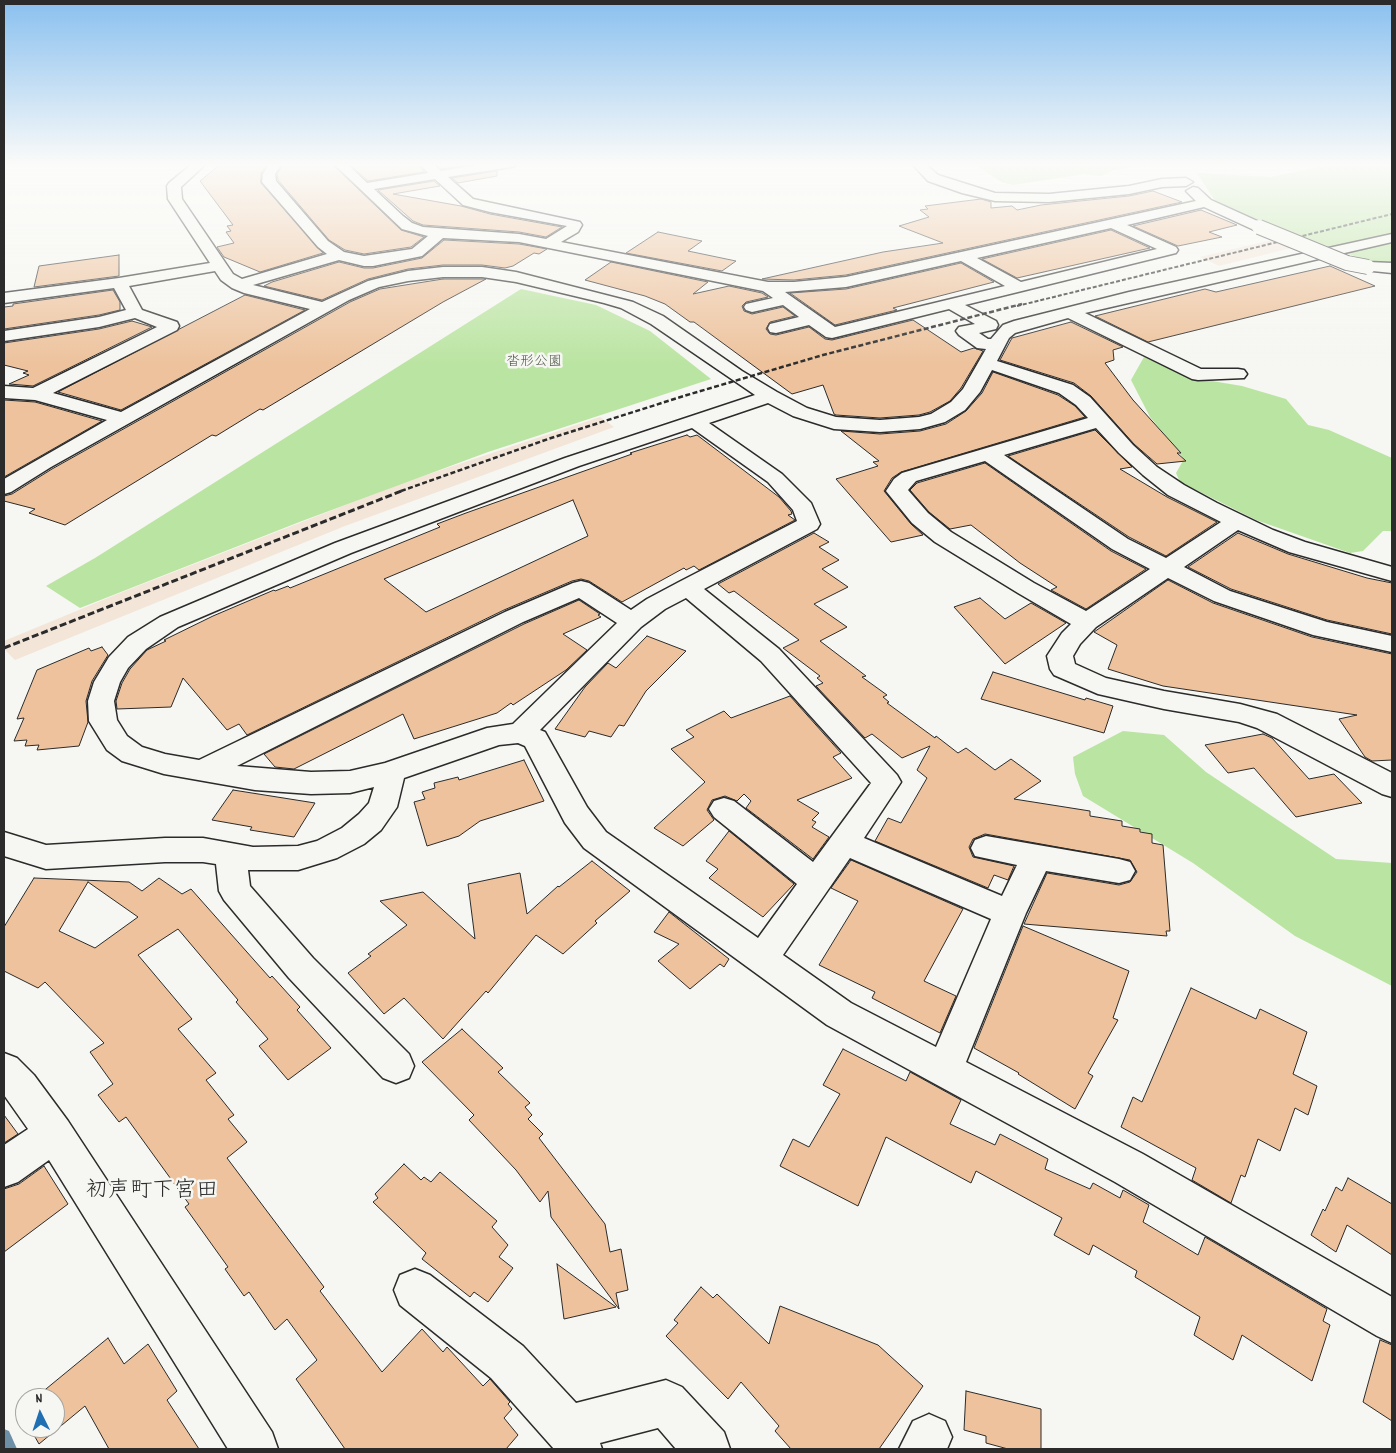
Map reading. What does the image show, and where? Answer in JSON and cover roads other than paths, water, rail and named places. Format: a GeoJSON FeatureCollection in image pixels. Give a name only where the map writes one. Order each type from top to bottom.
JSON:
{"type":"FeatureCollection","features":[{"type":"Feature","properties":{"kind":"street"},"geometry":{"type":"LineString","coordinates":[[196,231],[227,278],[238,285],[250,290],[324,308]]}},
{"type":"Feature","properties":{"kind":"street"},"geometry":{"type":"LineString","coordinates":[[312,231],[323,244],[339,255],[364,261],[417,253],[439,234]]}},
{"type":"Feature","properties":{"kind":"street"},"geometry":{"type":"LineString","coordinates":[[420,231],[439,234],[519,238],[768,287],[846,282],[1080,231]]}},
{"type":"Feature","properties":{"kind":"street"},"geometry":{"type":"LineString","coordinates":[[549,243],[570,231]]}},
{"type":"Feature","properties":{"kind":"street"},"geometry":{"type":"LineString","coordinates":[[768,287],[832,334],[1171,250],[1127,231]]}},
{"type":"Feature","properties":{"kind":"street"},"geometry":{"type":"LineString","coordinates":[[1268,231],[1347,263],[1368,267],[1392,268]]}},
{"type":"Feature","properties":{"kind":"street"},"geometry":{"type":"LineString","coordinates":[[4,488],[44,463],[357,290],[374,284],[427,273],[482,272],[561,287],[609,299],[643,312],[673,330],[770,396],[800,412],[834,423],[880,426],[920,423],[938,418],[958,406],[971,392],[996,345],[1009,330],[1070,312],[1392,238]]}},
{"type":"Feature","properties":{"kind":"street"},"geometry":{"type":"LineString","coordinates":[[238,285],[339,255]]}},
{"type":"Feature","properties":{"kind":"street"},"geometry":{"type":"LineString","coordinates":[[595,266],[612,256]]}},
{"type":"Feature","properties":{"kind":"street"},"geometry":{"type":"LineString","coordinates":[[963,256],[1019,287]]}},
{"type":"Feature","properties":{"kind":"street"},"geometry":{"type":"LineString","coordinates":[[4,298],[120,283],[219,266]]}},
{"type":"Feature","properties":{"kind":"street"},"geometry":{"type":"LineString","coordinates":[[561,287],[578,276]]}},
{"type":"Feature","properties":{"kind":"street"},"geometry":{"type":"LineString","coordinates":[[120,283],[136,313]]}},
{"type":"Feature","properties":{"kind":"street"},"geometry":{"type":"LineString","coordinates":[[752,307],[786,300]]}},
{"type":"Feature","properties":{"kind":"street"},"geometry":{"type":"LineString","coordinates":[[951,304],[990,325],[965,331],[983,344],[996,345]]}},
{"type":"Feature","properties":{"kind":"street"},"geometry":{"type":"LineString","coordinates":[[1070,312],[1198,375],[1238,374]]}},
{"type":"Feature","properties":{"kind":"street"},"geometry":{"type":"LineString","coordinates":[[4,336],[99,322],[136,313],[171,326],[36,394]]}},
{"type":"Feature","properties":{"kind":"street"},"geometry":{"type":"LineString","coordinates":[[776,328],[811,319]]}},
{"type":"Feature","properties":{"kind":"street"},"geometry":{"type":"LineString","coordinates":[[986,363],[1046,380],[1066,389],[1083,401],[1126,449],[1163,480],[1184,494],[1266,535],[1297,547],[1392,574]]}},
{"type":"Feature","properties":{"kind":"street"},"geometry":{"type":"LineString","coordinates":[[4,392],[36,394],[124,419]]}},
{"type":"Feature","properties":{"kind":"street"},"geometry":{"type":"LineString","coordinates":[[770,396],[572,462],[343,548],[168,622],[137,643],[118,663],[107,682],[101,701],[103,721],[117,743],[132,754],[164,764],[202,771],[311,783],[350,782],[391,772],[497,735],[521,733],[535,739],[576,815],[595,840],[838,1014],[1129,1168],[1392,1321]]}},
{"type":"Feature","properties":{"kind":"street"},"geometry":{"type":"LineString","coordinates":[[1087,622],[1026,588],[943,537],[920,518],[897,491],[901,482],[910,477],[1101,420]]}},
{"type":"Feature","properties":{"kind":"street"},"geometry":{"type":"LineString","coordinates":[[521,733],[632,622],[656,604],[809,524],[803,508],[775,478],[694,421]]}},
{"type":"Feature","properties":{"kind":"street"},"geometry":{"type":"LineString","coordinates":[[990,454],[1120,544],[1222,596],[1322,629],[1392,644]]}},
{"type":"Feature","properties":{"kind":"street"},"geometry":{"type":"LineString","coordinates":[[1237,521],[1087,622],[1071,639],[1060,656],[1063,669],[1098,684],[1130,693],[1240,713],[1267,721],[1392,786]]}},
{"type":"Feature","properties":{"kind":"street"},"geometry":{"type":"LineString","coordinates":[[687,587],[770,655],[887,782],[761,960]]}},
{"type":"Feature","properties":{"kind":"street"},"geometry":{"type":"LineString","coordinates":[[202,771],[514,617],[580,588],[632,622]]}},
{"type":"Feature","properties":{"kind":"street"},"geometry":{"type":"LineString","coordinates":[[4,844],[46,856],[70,857],[164,850],[204,850],[253,859],[298,858],[326,850],[353,836],[370,822],[382,807],[391,772]]}},
{"type":"Feature","properties":{"kind":"street"},"geometry":{"type":"LineString","coordinates":[[724,809],[816,882]]}},
{"type":"Feature","properties":{"kind":"street"},"geometry":{"type":"LineString","coordinates":[[844,843],[1010,913]]}},
{"type":"Feature","properties":{"kind":"street"},"geometry":{"type":"LineString","coordinates":[[986,848],[1119,871]]}},
{"type":"Feature","properties":{"kind":"street"},"geometry":{"type":"LineString","coordinates":[[230,854],[235,891],[301,968],[396,1066]]}},
{"type":"Feature","properties":{"kind":"street"},"geometry":{"type":"LineString","coordinates":[[944,1071],[1010,913],[1037,857]]}},
{"type":"Feature","properties":{"kind":"street"},"geometry":{"type":"LineString","coordinates":[[4,1070],[21,1087],[54,1134],[255,1449]]}},
{"type":"Feature","properties":{"kind":"street"},"geometry":{"type":"LineString","coordinates":[[4,1168],[54,1134]]}},
{"type":"Feature","properties":{"kind":"street"},"geometry":{"type":"LineString","coordinates":[[415,1290],[507,1362],[573,1439],[666,1403],[707,1449]]}},
{"type":"Feature","properties":{"kind":"waterway"},"geometry":{"type":"LineString","coordinates":[[4,1436],[10,1449]]}},
{"type":"Feature","properties":{"kind":"railway"},"geometry":{"type":"LineString","coordinates":[[1017,306],[1323,231]]}},
{"type":"Feature","properties":{"kind":"railway"},"geometry":{"type":"LineString","coordinates":[[401,491],[548,439],[687,395],[823,355],[1022,304]]}},
{"type":"Feature","properties":{"kind":"railway"},"geometry":{"type":"LineString","coordinates":[[4,648],[404,490]]}},
{"type":"Feature","properties":{"kind":"district","name":"初声町下宮田"},"geometry":{"type":"Point","coordinates":[152,1193]}},
{"type":"Feature","properties":{"kind":"park label","name":"沓形公園"},"geometry":{"type":"Point","coordinates":[534,363]}}]}
